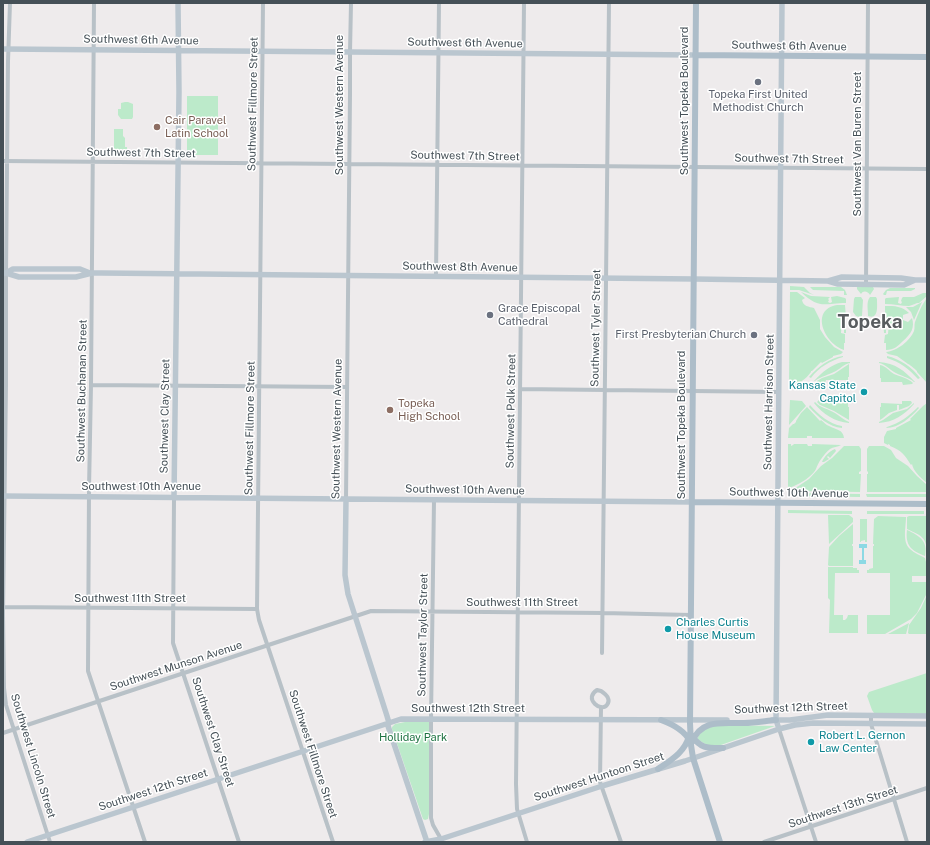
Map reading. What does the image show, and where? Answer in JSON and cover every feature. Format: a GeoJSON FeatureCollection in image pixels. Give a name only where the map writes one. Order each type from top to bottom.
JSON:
{"type":"FeatureCollection","features":[{"type":"Feature","properties":{"kind":"main road","name":"Southwest Clay Street"},"geometry":{"type":"LineString","coordinates":[[174,498],[178,163],[178,3]]}},
{"type":"Feature","properties":{"kind":"main road","name":"Southwest Topeka Boulevard"},"geometry":{"type":"LineString","coordinates":[[696,3],[690,720],[693,758],[720,842]]}},
{"type":"Feature","properties":{"kind":"main road","name":"Southwest Harrison Street"},"geometry":{"type":"LineString","coordinates":[[779,729],[776,720],[782,3]]}},
{"type":"Feature","properties":{"kind":"main road","name":"Southwest 6th Avenue"},"geometry":{"type":"LineString","coordinates":[[6,48],[927,57]]}},
{"type":"Feature","properties":{"kind":"main road","name":"Southwest 8th Avenue"},"geometry":{"type":"LineString","coordinates":[[5,272],[13,269],[80,269],[92,273],[780,280],[828,281],[838,284],[904,285],[915,280]]}},
{"type":"Feature","properties":{"kind":"main road","name":"Southwest 8th Avenue"},"geometry":{"type":"LineString","coordinates":[[828,281],[842,277],[927,280]]}},
{"type":"Feature","properties":{"kind":"main road","name":"Southwest 10th Avenue"},"geometry":{"type":"LineString","coordinates":[[4,496],[927,504]]}},
{"type":"Feature","properties":{"kind":"main road","name":"Southwest Western Avenue"},"geometry":{"type":"LineString","coordinates":[[346,499],[346,588],[389,723],[388,726],[427,842]]}},
{"type":"Feature","properties":{"kind":"main road","name":"Southwest 12th Street"},"geometry":{"type":"LineString","coordinates":[[28,842],[401,719],[790,720],[828,715],[927,716]]}},
{"type":"Feature","properties":{"kind":"main road"},"geometry":{"type":"LineString","coordinates":[[661,720],[676,727],[701,746],[723,748]]}},
{"type":"Feature","properties":{"kind":"main road"},"geometry":{"type":"LineString","coordinates":[[658,768],[674,758],[691,738],[708,725],[717,723],[745,723],[776,720]]}},
{"type":"Feature","properties":{"kind":"main road","name":"Southwest 12th Street"},"geometry":{"type":"LineString","coordinates":[[779,729],[805,724],[927,724]]}},
{"type":"Feature","properties":{"kind":"main road","name":"Southwest Huntoon Street"},"geometry":{"type":"LineString","coordinates":[[427,842],[441,839],[779,729]]}},
{"type":"Feature","properties":{"kind":"street","name":"Southwest Lincoln Street"},"geometry":{"type":"LineString","coordinates":[[10,3],[6,48],[5,161],[4,688],[6,705],[50,842]]}},
{"type":"Feature","properties":{"kind":"street","name":"Southwest Buchanan Street"},"geometry":{"type":"LineString","coordinates":[[94,3],[88,671],[145,842]]}},
{"type":"Feature","properties":{"kind":"street","name":"Southwest Fillmore Street"},"geometry":{"type":"LineString","coordinates":[[263,3],[257,609],[259,620],[333,842]]}},
{"type":"Feature","properties":{"kind":"street","name":"Southwest Western Avenue"},"geometry":{"type":"LineString","coordinates":[[346,499],[351,3]]}},
{"type":"Feature","properties":{"kind":"street"},"geometry":{"type":"LineString","coordinates":[[436,276],[439,3]]}},
{"type":"Feature","properties":{"kind":"street","name":"Southwest Polk Street"},"geometry":{"type":"LineString","coordinates":[[524,3],[516,791],[518,814],[527,842]]}},
{"type":"Feature","properties":{"kind":"street","name":"Southwest Tyler Street"},"geometry":{"type":"LineString","coordinates":[[602,653],[609,3]]}},
{"type":"Feature","properties":{"kind":"street","name":"Southwest Van Buren Street"},"geometry":{"type":"LineString","coordinates":[[866,284],[868,3]]}},
{"type":"Feature","properties":{"kind":"street","name":"Southwest 7th Street"},"geometry":{"type":"LineString","coordinates":[[5,161],[927,169]]}},
{"type":"Feature","properties":{"kind":"street"},"geometry":{"type":"LineString","coordinates":[[91,385],[347,388]]}},
{"type":"Feature","properties":{"kind":"street"},"geometry":{"type":"LineString","coordinates":[[520,389],[779,392]]}},
{"type":"Feature","properties":{"kind":"street","name":"Southwest Clay Street"},"geometry":{"type":"LineString","coordinates":[[174,498],[173,643],[239,842]]}},
{"type":"Feature","properties":{"kind":"street","name":"Southwest Taylor Street"},"geometry":{"type":"LineString","coordinates":[[434,500],[431,818],[433,825],[441,839]]}},
{"type":"Feature","properties":{"kind":"street","name":"Southwest 11th Street"},"geometry":{"type":"LineString","coordinates":[[3,607],[257,609]]}},
{"type":"Feature","properties":{"kind":"street","name":"Southwest 11th Street"},"geometry":{"type":"LineString","coordinates":[[355,616],[371,611],[691,615]]}},
{"type":"Feature","properties":{"kind":"street","name":"Southwest Munson Avenue"},"geometry":{"type":"LineString","coordinates":[[3,734],[355,616]]}},
{"type":"Feature","properties":{"kind":"street"},"geometry":{"type":"LineString","coordinates":[[597,690],[603,692],[608,699],[606,705],[601,707],[592,700],[592,695],[597,690]]}},
{"type":"Feature","properties":{"kind":"street"},"geometry":{"type":"LineString","coordinates":[[601,707],[600,782],[621,842]]}},
{"type":"Feature","properties":{"kind":"street"},"geometry":{"type":"LineString","coordinates":[[871,716],[870,724],[907,842]]}},
{"type":"Feature","properties":{"kind":"street","name":"Southwest Harrison Street"},"geometry":{"type":"LineString","coordinates":[[779,729],[816,842]]}},
{"type":"Feature","properties":{"kind":"street","name":"Southwest 13th Street"},"geometry":{"type":"LineString","coordinates":[[764,842],[927,788]]}},
{"type":"Feature","properties":{"kind":"green space"},"geometry":{"type":"Polygon","coordinates":[[[187,96],[218,96],[218,155],[187,155],[187,96]]]}},
{"type":"Feature","properties":{"kind":"green space"},"geometry":{"type":"Polygon","coordinates":[[[125,102],[133,104],[132,119],[121,119],[118,115],[118,109],[121,109],[121,103],[125,102]]]}},
{"type":"Feature","properties":{"kind":"green space"},"geometry":{"type":"Polygon","coordinates":[[[114,129],[123,129],[127,154],[114,154],[114,129]]]}},
{"type":"Feature","properties":{"kind":"green space"},"geometry":{"type":"Polygon","coordinates":[[[790,286],[804,287],[814,295],[799,290],[790,290],[790,286]]]}},
{"type":"Feature","properties":{"kind":"green space"},"geometry":{"type":"Polygon","coordinates":[[[810,287],[841,287],[845,290],[847,295],[844,295],[844,291],[813,290],[810,287]]]}},
{"type":"Feature","properties":{"kind":"green space"},"geometry":{"type":"Polygon","coordinates":[[[857,287],[873,287],[874,289],[870,295],[866,292],[861,294],[857,287]]]}},
{"type":"Feature","properties":{"kind":"green space"},"geometry":{"type":"Polygon","coordinates":[[[890,288],[915,289],[911,291],[887,291],[886,295],[883,294],[890,288]]]}},
{"type":"Feature","properties":{"kind":"green space"},"geometry":{"type":"Polygon","coordinates":[[[790,292],[797,292],[805,298],[802,300],[805,305],[814,308],[820,320],[820,329],[825,337],[834,347],[843,352],[822,363],[821,362],[802,381],[789,384],[790,292]]]}},
{"type":"Feature","properties":{"kind":"green space"},"geometry":{"type":"Polygon","coordinates":[[[801,292],[811,296],[830,297],[828,302],[830,303],[832,302],[831,297],[837,296],[845,298],[846,303],[822,304],[807,298],[801,292]]]}},
{"type":"Feature","properties":{"kind":"green space"},"geometry":{"type":"Polygon","coordinates":[[[927,293],[927,296],[919,303],[911,306],[885,304],[886,298],[899,297],[898,303],[901,304],[903,297],[914,297],[927,293]]]}},
{"type":"Feature","properties":{"kind":"green space"},"geometry":{"type":"Polygon","coordinates":[[[855,297],[861,297],[863,300],[862,316],[859,317],[853,312],[855,297]]]}},
{"type":"Feature","properties":{"kind":"green space"},"geometry":{"type":"Polygon","coordinates":[[[870,297],[876,297],[877,299],[877,312],[872,317],[868,316],[868,303],[870,297]]]}},
{"type":"Feature","properties":{"kind":"green space"},"geometry":{"type":"Polygon","coordinates":[[[927,298],[927,383],[911,366],[897,356],[886,352],[899,348],[912,335],[919,312],[927,298]]]}},
{"type":"Feature","properties":{"kind":"green space"},"geometry":{"type":"Polygon","coordinates":[[[922,302],[914,320],[911,312],[906,307],[913,307],[922,302]]]}},
{"type":"Feature","properties":{"kind":"green space"},"geometry":{"type":"Polygon","coordinates":[[[837,305],[845,305],[846,333],[844,333],[844,321],[842,321],[841,333],[845,334],[844,350],[837,347],[831,341],[823,327],[822,320],[824,313],[828,308],[837,305]]]}},
{"type":"Feature","properties":{"kind":"green space"},"geometry":{"type":"Polygon","coordinates":[[[885,306],[904,309],[909,313],[903,315],[903,320],[908,322],[912,318],[913,325],[913,328],[906,338],[899,345],[889,350],[886,350],[886,343],[884,343],[885,335],[888,334],[889,322],[886,321],[886,333],[884,333],[883,320],[885,317],[885,306]]]}},
{"type":"Feature","properties":{"kind":"green space"},"geometry":{"type":"Polygon","coordinates":[[[843,356],[825,365],[811,378],[809,377],[824,364],[843,356]]]}},
{"type":"Feature","properties":{"kind":"green space"},"geometry":{"type":"Polygon","coordinates":[[[887,356],[897,359],[905,364],[920,378],[918,379],[904,366],[887,358],[887,356]]]}},
{"type":"Feature","properties":{"kind":"green space"},"geometry":{"type":"Polygon","coordinates":[[[842,362],[850,363],[814,381],[827,369],[842,362]]]}},
{"type":"Feature","properties":{"kind":"green space"},"geometry":{"type":"Polygon","coordinates":[[[879,362],[890,364],[899,368],[915,382],[896,373],[879,362]]]}},
{"type":"Feature","properties":{"kind":"green space"},"geometry":{"type":"Polygon","coordinates":[[[849,364],[848,380],[826,380],[825,383],[817,383],[817,381],[822,378],[834,374],[849,364]]]}},
{"type":"Feature","properties":{"kind":"green space"},"geometry":{"type":"Polygon","coordinates":[[[880,365],[913,383],[903,385],[902,382],[881,382],[880,365]]]}},
{"type":"Feature","properties":{"kind":"green space"},"geometry":{"type":"Polygon","coordinates":[[[790,400],[802,401],[806,406],[789,425],[790,400]]]}},
{"type":"Feature","properties":{"kind":"green space"},"geometry":{"type":"Polygon","coordinates":[[[819,400],[825,400],[825,403],[848,403],[849,420],[820,405],[817,402],[819,400]]]}},
{"type":"Feature","properties":{"kind":"green space"},"geometry":{"type":"Polygon","coordinates":[[[902,401],[911,401],[912,403],[909,406],[899,410],[899,405],[897,405],[897,410],[889,413],[880,420],[881,403],[902,404],[902,401]]]}},
{"type":"Feature","properties":{"kind":"green space"},"geometry":{"type":"Polygon","coordinates":[[[815,402],[819,406],[835,413],[849,423],[839,421],[825,414],[814,403],[815,402]]]}},
{"type":"Feature","properties":{"kind":"green space"},"geometry":{"type":"Polygon","coordinates":[[[914,403],[898,417],[879,423],[893,413],[907,409],[914,403]]]}},
{"type":"Feature","properties":{"kind":"green space"},"geometry":{"type":"Polygon","coordinates":[[[927,403],[927,483],[902,453],[884,443],[884,437],[887,431],[896,429],[911,420],[910,419],[927,403]]]}},
{"type":"Feature","properties":{"kind":"green space"},"geometry":{"type":"Polygon","coordinates":[[[810,405],[824,418],[842,426],[842,428],[833,426],[824,421],[809,407],[810,405]]]}},
{"type":"Feature","properties":{"kind":"green space"},"geometry":{"type":"Polygon","coordinates":[[[807,407],[820,421],[821,420],[828,426],[841,431],[844,438],[812,438],[812,436],[807,436],[807,438],[788,438],[789,428],[796,422],[801,413],[807,407]]]}},
{"type":"Feature","properties":{"kind":"green space"},"geometry":{"type":"Polygon","coordinates":[[[918,407],[919,408],[916,411],[900,424],[891,428],[886,428],[904,419],[918,407]]]}},
{"type":"Feature","properties":{"kind":"green space"},"geometry":{"type":"Polygon","coordinates":[[[788,444],[791,444],[791,446],[794,444],[807,444],[808,446],[812,446],[812,444],[841,445],[827,451],[814,472],[808,478],[788,488],[788,444]]]}},
{"type":"Feature","properties":{"kind":"green space"},"geometry":{"type":"Polygon","coordinates":[[[844,446],[859,446],[861,449],[861,471],[859,472],[859,474],[861,474],[860,492],[791,491],[809,479],[821,466],[844,446]]]}},
{"type":"Feature","properties":{"kind":"green space"},"geometry":{"type":"Polygon","coordinates":[[[869,446],[884,446],[891,450],[896,458],[908,466],[927,485],[927,492],[867,492],[867,449],[869,446]]]}},
{"type":"Feature","properties":{"kind":"green space"},"geometry":{"type":"Polygon","coordinates":[[[835,449],[836,451],[830,458],[828,456],[827,457],[829,459],[822,462],[827,454],[835,449]]]}},
{"type":"Feature","properties":{"kind":"green space"},"geometry":{"type":"Polygon","coordinates":[[[796,493],[860,494],[860,497],[796,496],[796,493]]]}},
{"type":"Feature","properties":{"kind":"green space"},"geometry":{"type":"Polygon","coordinates":[[[866,494],[927,494],[927,497],[867,497],[866,494]]]}},
{"type":"Feature","properties":{"kind":"green space"},"geometry":{"type":"Polygon","coordinates":[[[788,510],[852,511],[852,514],[788,513],[788,510]]]}},
{"type":"Feature","properties":{"kind":"green space"},"geometry":{"type":"Polygon","coordinates":[[[867,511],[924,511],[924,514],[867,514],[867,511]]]}},
{"type":"Feature","properties":{"kind":"green space"},"geometry":{"type":"Polygon","coordinates":[[[828,515],[849,515],[853,518],[853,522],[829,544],[828,515]]]}},
{"type":"Feature","properties":{"kind":"green space"},"geometry":{"type":"Polygon","coordinates":[[[878,516],[906,517],[906,542],[915,553],[925,558],[927,566],[927,576],[912,576],[912,582],[927,582],[927,593],[917,613],[911,619],[885,634],[867,634],[867,615],[890,615],[890,573],[867,573],[867,570],[873,568],[874,519],[878,516]]]}},
{"type":"Feature","properties":{"kind":"green space"},"geometry":{"type":"Polygon","coordinates":[[[927,516],[927,549],[923,538],[907,529],[907,517],[927,516]]]}},
{"type":"Feature","properties":{"kind":"green space"},"geometry":{"type":"Polygon","coordinates":[[[860,519],[867,519],[867,542],[865,542],[865,540],[860,542],[860,519]]]}},
{"type":"Feature","properties":{"kind":"green space"},"geometry":{"type":"Polygon","coordinates":[[[853,524],[853,566],[829,566],[829,547],[853,524]]]}},
{"type":"Feature","properties":{"kind":"green space"},"geometry":{"type":"Polygon","coordinates":[[[907,530],[916,534],[922,540],[926,551],[925,556],[916,552],[910,547],[907,540],[907,530]]]}},
{"type":"Feature","properties":{"kind":"green space"},"geometry":{"type":"Polygon","coordinates":[[[828,567],[853,567],[859,570],[859,573],[835,573],[834,615],[843,615],[843,620],[845,620],[848,615],[858,615],[858,633],[829,633],[830,600],[828,598],[828,567]]]}},
{"type":"Feature","properties":{"kind":"green space"},"geometry":{"type":"Polygon","coordinates":[[[927,595],[927,634],[909,634],[909,625],[921,608],[927,595]]]}},
{"type":"Feature","properties":{"kind":"green space"},"geometry":{"type":"Polygon","coordinates":[[[909,623],[906,634],[888,634],[909,623]]]}},
{"type":"Feature","properties":{"kind":"green space"},"geometry":{"type":"Polygon","coordinates":[[[927,673],[927,714],[874,713],[867,696],[869,692],[927,673]]]}},
{"type":"Feature","properties":{"kind":"green space","name":"Holliday Park"},"geometry":{"type":"Polygon","coordinates":[[[405,722],[429,722],[429,814],[428,819],[425,820],[423,819],[392,729],[395,724],[405,722]]]}},
{"type":"Feature","properties":{"kind":"green space"},"geometry":{"type":"Polygon","coordinates":[[[717,725],[775,726],[718,746],[707,745],[697,739],[702,730],[717,725]]]}},
{"type":"Feature","properties":{"kind":"water"},"geometry":{"type":"Polygon","coordinates":[[[859,544],[867,544],[867,548],[864,548],[864,560],[866,560],[866,564],[859,564],[859,560],[862,560],[862,548],[859,548],[859,544]]]}},
{"type":"Feature","properties":{"kind":"place","name":"Topeka First United Methodist Church"},"geometry":{"type":"Point","coordinates":[758,82]}},
{"type":"Feature","properties":{"kind":"place","name":"Cair Paravel Latin School"},"geometry":{"type":"Point","coordinates":[157,127]}},
{"type":"Feature","properties":{"kind":"place","name":"Grace Episcopal Cathedral"},"geometry":{"type":"Point","coordinates":[490,315]}},
{"type":"Feature","properties":{"kind":"place","name":"First Presbyterian Church"},"geometry":{"type":"Point","coordinates":[754,335]}},
{"type":"Feature","properties":{"kind":"place","name":"Kansas State Capitol"},"geometry":{"type":"Point","coordinates":[864,392]}},
{"type":"Feature","properties":{"kind":"place","name":"Topeka High School"},"geometry":{"type":"Point","coordinates":[390,410]}},
{"type":"Feature","properties":{"kind":"place","name":"Charles Curtis House Museum"},"geometry":{"type":"Point","coordinates":[668,629]}},
{"type":"Feature","properties":{"kind":"place","name":"Robert L. Gernon Law Center"},"geometry":{"type":"Point","coordinates":[811,742]}},
{"type":"Feature","properties":{"kind":"district","name":"Topeka"},"geometry":{"type":"Point","coordinates":[870,322]}}]}
